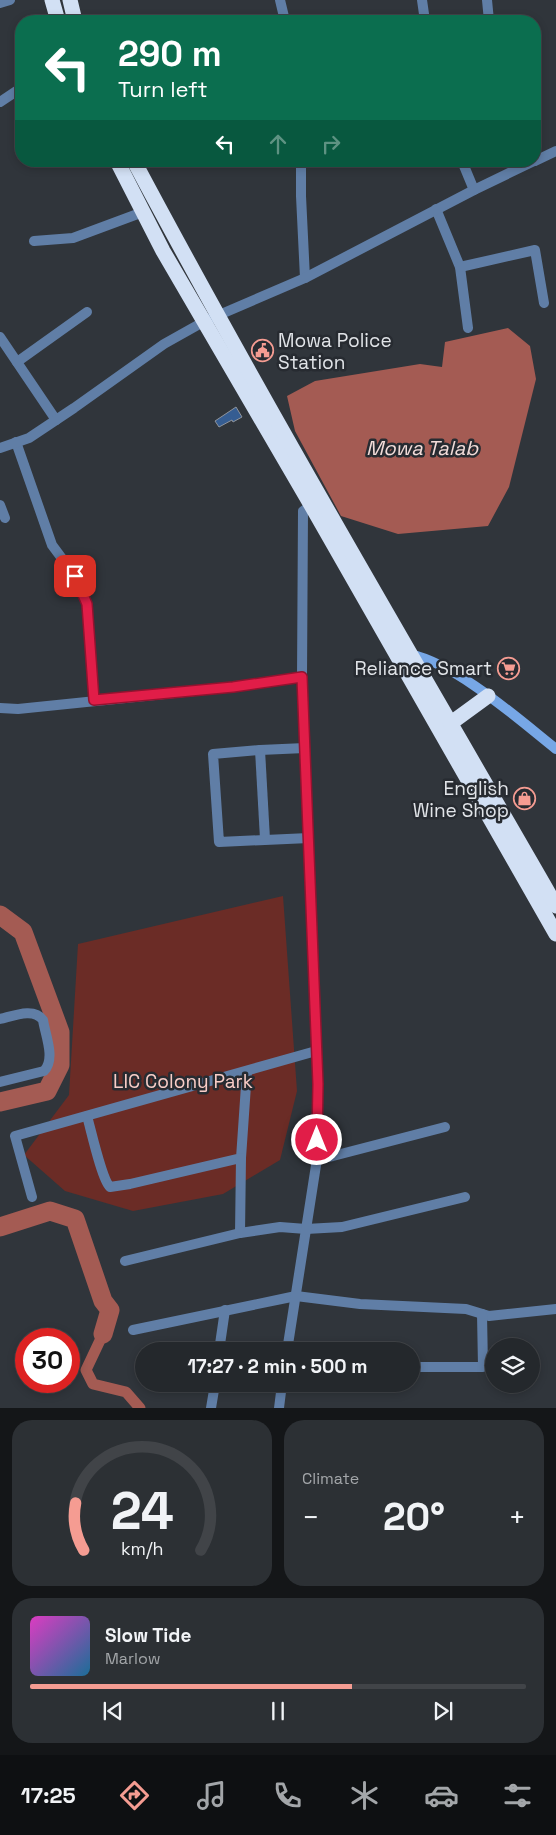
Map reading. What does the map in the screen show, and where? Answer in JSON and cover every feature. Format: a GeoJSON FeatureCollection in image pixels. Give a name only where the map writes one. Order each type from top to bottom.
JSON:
{"type":"FeatureCollection","features":[{"type":"Feature","properties":{"kind":"highway"},"geometry":{"type":"LineString","coordinates":[[52,0],[56,15]]}},
{"type":"Feature","properties":{"kind":"highway"},"geometry":{"type":"LineString","coordinates":[[70,0],[74,15]]}},
{"type":"Feature","properties":{"kind":"highway"},"geometry":{"type":"LineString","coordinates":[[120,167],[163,251],[211,318]]}},
{"type":"Feature","properties":{"kind":"highway"},"geometry":{"type":"LineString","coordinates":[[137,167],[211,318],[316,502],[556,934]]}},
{"type":"Feature","properties":{"kind":"highway"},"geometry":{"type":"LineString","coordinates":[[316,502],[451,723],[556,906]]}},
{"type":"Feature","properties":{"kind":"highway"},"geometry":{"type":"LineString","coordinates":[[451,723],[488,696]]}},
{"type":"Feature","properties":{"kind":"street"},"geometry":{"type":"LineString","coordinates":[[0,3],[10,0]]}},
{"type":"Feature","properties":{"kind":"street"},"geometry":{"type":"LineString","coordinates":[[280,0],[284,15]]}},
{"type":"Feature","properties":{"kind":"street"},"geometry":{"type":"LineString","coordinates":[[422,0],[424,15]]}},
{"type":"Feature","properties":{"kind":"street"},"geometry":{"type":"LineString","coordinates":[[487,0],[488,15]]}},
{"type":"Feature","properties":{"kind":"street"},"geometry":{"type":"LineString","coordinates":[[0,102],[15,92]]}},
{"type":"Feature","properties":{"kind":"street"},"geometry":{"type":"LineString","coordinates":[[541,158],[556,151]]}},
{"type":"Feature","properties":{"kind":"street"},"geometry":{"type":"LineString","coordinates":[[301,167],[305,278]]}},
{"type":"Feature","properties":{"kind":"street"},"geometry":{"type":"LineString","coordinates":[[464,167],[474,190]]}},
{"type":"Feature","properties":{"kind":"street"},"geometry":{"type":"LineString","coordinates":[[0,448],[29,438],[164,344],[211,318],[305,278],[521,167]]}},
{"type":"Feature","properties":{"kind":"street"},"geometry":{"type":"LineString","coordinates":[[436,209],[460,267],[468,328]]}},
{"type":"Feature","properties":{"kind":"street"},"geometry":{"type":"LineString","coordinates":[[34,241],[73,238],[144,212]]}},
{"type":"Feature","properties":{"kind":"street"},"geometry":{"type":"LineString","coordinates":[[460,267],[535,250],[544,302]]}},
{"type":"Feature","properties":{"kind":"street"},"geometry":{"type":"LineString","coordinates":[[17,362],[88,312]]}},
{"type":"Feature","properties":{"kind":"street"},"geometry":{"type":"LineString","coordinates":[[0,337],[56,420]]}},
{"type":"Feature","properties":{"kind":"street"},"geometry":{"type":"LineString","coordinates":[[16,442],[52,545],[75,576],[87,604],[94,700]]}},
{"type":"Feature","properties":{"kind":"street"},"geometry":{"type":"LineString","coordinates":[[288,1342],[317,1159],[316,1051],[302,677],[303,511],[316,502]]}},
{"type":"Feature","properties":{"kind":"street"},"geometry":{"type":"LineString","coordinates":[[0,505],[5,518]]}},
{"type":"Feature","properties":{"kind":"street"},"geometry":{"type":"LineString","coordinates":[[410,654],[427,658],[468,682],[556,749]]}},
{"type":"Feature","properties":{"kind":"street"},"geometry":{"type":"LineString","coordinates":[[0,708],[18,708],[225,688],[302,677]]}},
{"type":"Feature","properties":{"kind":"street"},"geometry":{"type":"LineString","coordinates":[[305,748],[213,754],[219,842],[309,838]]}},
{"type":"Feature","properties":{"kind":"street"},"geometry":{"type":"LineString","coordinates":[[260,750],[265,839]]}},
{"type":"Feature","properties":{"kind":"street"},"geometry":{"type":"LineString","coordinates":[[0,1019],[33,1013],[39,1015],[43,1020],[50,1058],[48,1067],[44,1071],[0,1082]]}},
{"type":"Feature","properties":{"kind":"street"},"geometry":{"type":"LineString","coordinates":[[32,1197],[15,1136],[316,1051]]}},
{"type":"Feature","properties":{"kind":"street"},"geometry":{"type":"LineString","coordinates":[[240,1233],[241,1158],[247,1072]]}},
{"type":"Feature","properties":{"kind":"street"},"geometry":{"type":"LineString","coordinates":[[87,1116],[103,1175],[110,1187],[241,1158]]}},
{"type":"Feature","properties":{"kind":"street"},"geometry":{"type":"LineString","coordinates":[[317,1159],[445,1127]]}},
{"type":"Feature","properties":{"kind":"street"},"geometry":{"type":"LineString","coordinates":[[125,1261],[240,1233],[280,1227],[306,1229],[342,1227],[465,1197]]}},
{"type":"Feature","properties":{"kind":"street"},"geometry":{"type":"LineString","coordinates":[[133,1330],[296,1296],[360,1304],[466,1309],[489,1316],[556,1309]]}},
{"type":"Feature","properties":{"kind":"street"},"geometry":{"type":"LineString","coordinates":[[220,1342],[225,1310]]}},
{"type":"Feature","properties":{"kind":"street"},"geometry":{"type":"LineString","coordinates":[[420,1367],[483,1367],[482,1314]]}},
{"type":"Feature","properties":{"kind":"street"},"geometry":{"type":"LineString","coordinates":[[211,1408],[213,1392]]}},
{"type":"Feature","properties":{"kind":"street"},"geometry":{"type":"LineString","coordinates":[[279,1408],[281,1392]]}},
{"type":"Feature","properties":{"kind":"green space","name":"LIC Colony Park"},"geometry":{"type":"Polygon","coordinates":[[[283,896],[297,1091],[280,1160],[223,1194],[133,1211],[65,1191],[24,1155],[69,1095],[78,944],[283,896]]]}},
{"type":"Feature","properties":{"kind":"water","name":"Mowa Talab"},"geometry":{"type":"Polygon","coordinates":[[[508,328],[530,346],[536,379],[509,487],[488,526],[398,534],[341,516],[295,431],[287,396],[315,381],[420,364],[442,367],[445,342],[508,328]]]}},
{"type":"Feature","properties":{"kind":"building"},"geometry":{"type":"Polygon","coordinates":[[[236,407],[242,417],[219,427],[215,421],[236,407]]]}},
{"type":"Feature","properties":{"kind":"waterway"},"geometry":{"type":"LineString","coordinates":[[0,915],[23,932],[60,1032],[60,1065],[47,1091],[0,1102]]}},
{"type":"Feature","properties":{"kind":"waterway"},"geometry":{"type":"LineString","coordinates":[[0,1227],[50,1211],[75,1219],[103,1301],[110,1310],[103,1334]]}},
{"type":"Feature","properties":{"kind":"waterway"},"geometry":{"type":"LineString","coordinates":[[103,1334],[86,1370],[93,1384],[126,1392],[140,1408]]}},
{"type":"Feature","properties":{"kind":"place","name":"Mowa Police Station"},"geometry":{"type":"Point","coordinates":[262,351]}},
{"type":"Feature","properties":{"kind":"place","name":"Reliance Smart"},"geometry":{"type":"Point","coordinates":[508,668]}},
{"type":"Feature","properties":{"kind":"place","name":"English Wine Shop"},"geometry":{"type":"Point","coordinates":[525,799]}},
{"type":"Feature","properties":{"kind":"route"},"geometry":{"type":"LineString","coordinates":[[75,576],[87,604],[94,700],[182,693],[302,677],[318,1084],[317,1140]]}}]}
